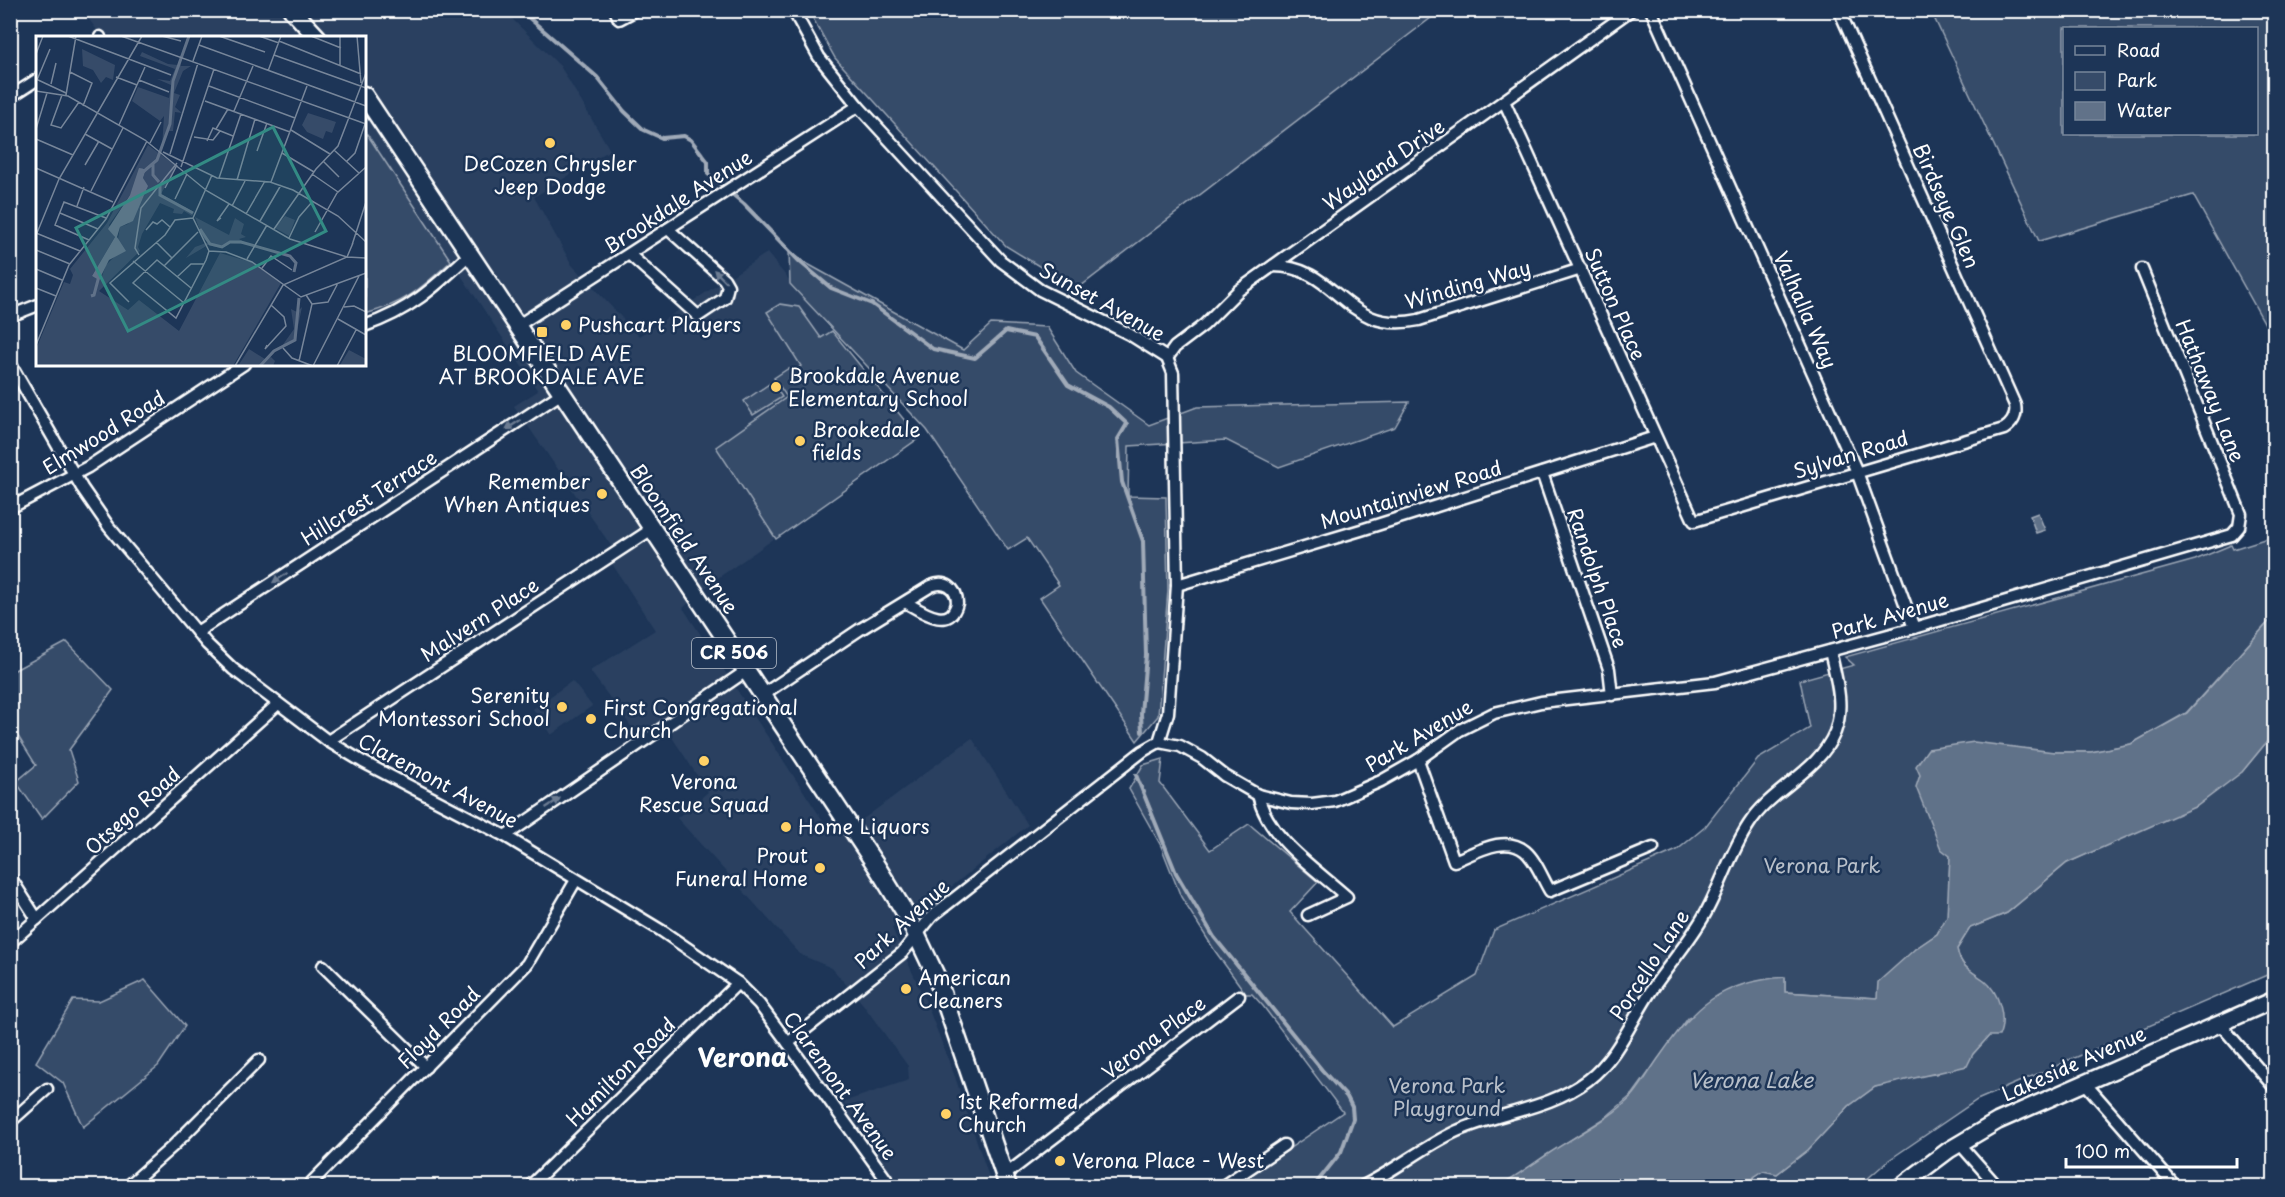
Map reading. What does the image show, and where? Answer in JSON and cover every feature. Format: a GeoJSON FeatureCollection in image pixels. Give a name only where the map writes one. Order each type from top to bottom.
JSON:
{"type":"FeatureCollection","features":[{"type":"Feature","properties":{"kind":"main road"},"geometry":{"type":"LineString","coordinates":[[292,10],[316,36]]}},
{"type":"Feature","properties":{"kind":"main road","name":"Bloomfield Avenue"},"geometry":{"type":"LineString","coordinates":[[367,103],[884,877],[917,935],[947,1004],[1006,1181]]}},
{"type":"Feature","properties":{"kind":"main road","name":"Lakeside Avenue"},"geometry":{"type":"LineString","coordinates":[[1900,1186],[1959,1143],[1998,1121],[2274,1000]]}},
{"type":"Feature","properties":{"kind":"street"},"geometry":{"type":"LineString","coordinates":[[615,10],[619,19],[636,10]]}},
{"type":"Feature","properties":{"kind":"street","name":"Sunset Avenue"},"geometry":{"type":"LineString","coordinates":[[793,10],[819,57],[858,105],[990,250],[1012,271],[1040,290],[1170,354],[1173,373],[1177,585],[1168,713],[1159,742]]}},
{"type":"Feature","properties":{"kind":"street","name":"Wayland Drive"},"geometry":{"type":"LineString","coordinates":[[1170,354],[1204,325],[1239,290],[1631,10]]}},
{"type":"Feature","properties":{"kind":"street","name":"Valhalla Way"},"geometry":{"type":"LineString","coordinates":[[1651,10],[1857,472],[1914,628]]}},
{"type":"Feature","properties":{"kind":"street","name":"Birdseye Glen"},"geometry":{"type":"LineString","coordinates":[[1839,10],[2015,405],[2014,418]]}},
{"type":"Feature","properties":{"kind":"street"},"geometry":{"type":"LineString","coordinates":[[10,97],[36,80]]}},
{"type":"Feature","properties":{"kind":"street","name":"Sutton Place"},"geometry":{"type":"LineString","coordinates":[[1504,101],[1694,521]]}},
{"type":"Feature","properties":{"kind":"street","name":"Brookdale Avenue"},"geometry":{"type":"LineString","coordinates":[[518,326],[858,105]]}},
{"type":"Feature","properties":{"kind":"street"},"geometry":{"type":"LineString","coordinates":[[630,255],[698,316],[725,297],[728,286],[724,279],[668,229]]}},
{"type":"Feature","properties":{"kind":"street"},"geometry":{"type":"LineString","coordinates":[[366,325],[413,304],[470,254]]}},
{"type":"Feature","properties":{"kind":"street","name":"Winding Way"},"geometry":{"type":"LineString","coordinates":[[1272,266],[1293,267],[1312,274],[1362,315],[1382,321],[1401,323],[1419,320],[1581,269]]}},
{"type":"Feature","properties":{"kind":"street","name":"Hathaway Lane"},"geometry":{"type":"LineString","coordinates":[[2142,269],[2241,514],[2239,527]]}},
{"type":"Feature","properties":{"kind":"street"},"geometry":{"type":"LineString","coordinates":[[10,316],[36,306]]}},
{"type":"Feature","properties":{"kind":"street","name":"Claremont Avenue"},"geometry":{"type":"LineString","coordinates":[[10,363],[75,475],[109,527],[197,632],[233,669],[328,741],[363,762],[505,836],[662,931],[738,982],[759,1004],[789,1043],[891,1186]]}},
{"type":"Feature","properties":{"kind":"street","name":"Elmwood Road"},"geometry":{"type":"LineString","coordinates":[[10,508],[75,475],[241,366]]}},
{"type":"Feature","properties":{"kind":"street","name":"Hillcrest Terrace"},"geometry":{"type":"LineString","coordinates":[[197,632],[562,393]]}},
{"type":"Feature","properties":{"kind":"street","name":"Sylvan Road"},"geometry":{"type":"LineString","coordinates":[[1694,521],[2004,429],[2014,418]]}},
{"type":"Feature","properties":{"kind":"street","name":"Mountainview Road"},"geometry":{"type":"LineString","coordinates":[[1177,585],[1655,436]]}},
{"type":"Feature","properties":{"kind":"street","name":"Randolph Place"},"geometry":{"type":"LineString","coordinates":[[1542,473],[1609,669],[1612,694]]}},
{"type":"Feature","properties":{"kind":"street","name":"Park Avenue"},"geometry":{"type":"LineString","coordinates":[[789,1043],[902,953],[932,916],[1143,751],[1159,742],[1180,746],[1258,795],[1292,803],[1312,804],[1335,801],[1381,781],[1418,760],[1460,730],[1494,713],[1542,702],[1714,682],[1914,628],[2227,537],[2239,527]]}},
{"type":"Feature","properties":{"kind":"street","name":"Malvern Place"},"geometry":{"type":"LineString","coordinates":[[328,741],[652,529]]}},
{"type":"Feature","properties":{"kind":"street"},"geometry":{"type":"LineString","coordinates":[[762,694],[859,630],[931,586],[942,584],[952,588],[957,598],[951,615],[942,619],[933,617],[905,602]]}},
{"type":"Feature","properties":{"kind":"street","name":"Porcello Lane"},"geometry":{"type":"LineString","coordinates":[[1364,1186],[1458,1131],[1563,1096],[1592,1077],[1615,1053],[1654,986],[1683,950],[1704,915],[1749,824],[1770,798],[1808,769],[1823,752],[1834,734],[1840,705],[1830,651]]}},
{"type":"Feature","properties":{"kind":"street"},"geometry":{"type":"LineString","coordinates":[[505,836],[746,671]]}},
{"type":"Feature","properties":{"kind":"street","name":"Otsego Road"},"geometry":{"type":"LineString","coordinates":[[10,943],[278,704]]}},
{"type":"Feature","properties":{"kind":"street"},"geometry":{"type":"LineString","coordinates":[[1418,760],[1454,861],[1493,846],[1508,844],[1527,852],[1550,891],[1653,848]]}},
{"type":"Feature","properties":{"kind":"street"},"geometry":{"type":"LineString","coordinates":[[1258,795],[1260,806],[1267,819],[1286,844],[1347,897],[1308,915]]}},
{"type":"Feature","properties":{"kind":"street"},"geometry":{"type":"LineString","coordinates":[[10,877],[37,919]]}},
{"type":"Feature","properties":{"kind":"street","name":"Floyd Road"},"geometry":{"type":"LineString","coordinates":[[308,1186],[527,964],[576,880]]}},
{"type":"Feature","properties":{"kind":"street"},"geometry":{"type":"LineString","coordinates":[[323,966],[426,1067]]}},
{"type":"Feature","properties":{"kind":"street","name":"Hamilton Road"},"geometry":{"type":"LineString","coordinates":[[530,1186],[738,982]]}},
{"type":"Feature","properties":{"kind":"street","name":"Verona Place"},"geometry":{"type":"LineString","coordinates":[[1006,1181],[1239,996]]}},
{"type":"Feature","properties":{"kind":"street"},"geometry":{"type":"LineString","coordinates":[[2220,1024],[2274,1087]]}},
{"type":"Feature","properties":{"kind":"street"},"geometry":{"type":"LineString","coordinates":[[128,1186],[172,1147],[259,1060]]}},
{"type":"Feature","properties":{"kind":"street"},"geometry":{"type":"LineString","coordinates":[[2084,1082],[2175,1186]]}},
{"type":"Feature","properties":{"kind":"street"},"geometry":{"type":"LineString","coordinates":[[10,1122],[46,1089]]}},
{"type":"Feature","properties":{"kind":"street"},"geometry":{"type":"LineString","coordinates":[[1959,1143],[1997,1186]]}},
{"type":"Feature","properties":{"kind":"street"},"geometry":{"type":"LineString","coordinates":[[1223,1186],[1284,1145]]}},
{"type":"Feature","properties":{"kind":"shaded area"},"geometry":{"type":"Polygon","coordinates":[[[83,11],[504,11],[560,66],[610,150],[534,197],[572,265],[639,336],[767,253],[919,438],[712,582],[683,608],[833,836],[866,817],[972,738],[1028,825],[925,908],[892,928],[926,1002],[955,1077],[992,1186],[886,1186],[843,1102],[909,1080],[908,1066],[862,1003],[832,968],[801,955],[677,818],[708,792],[670,734],[647,748],[590,671],[655,630],[605,553],[612,547],[514,406],[538,391],[366,133],[366,36],[290,36],[285,31],[279,36],[101,36],[83,11]]]}},
{"type":"Feature","properties":{"kind":"shaded area","name":"Serenity Montessori School"},"geometry":{"type":"Polygon","coordinates":[[[572,681],[592,706],[551,735],[533,709],[572,681]]]}},
{"type":"Feature","properties":{"kind":"green space"},"geometry":{"type":"Polygon","coordinates":[[[809,11],[1440,11],[1077,289],[1006,246],[835,58],[809,11]]]}},
{"type":"Feature","properties":{"kind":"green space"},"geometry":{"type":"Polygon","coordinates":[[[1931,11],[2274,11],[2274,340],[2193,195],[2039,241],[1931,11]]]}},
{"type":"Feature","properties":{"kind":"green space"},"geometry":{"type":"Polygon","coordinates":[[[366,133],[451,261],[412,294],[366,314],[366,133]]]}},
{"type":"Feature","properties":{"kind":"green space"},"geometry":{"type":"Polygon","coordinates":[[[789,250],[804,262],[963,350],[991,324],[1047,327],[1076,373],[1149,425],[1197,407],[1409,402],[1395,427],[1279,467],[1226,440],[1129,446],[1128,496],[1166,497],[1168,590],[1158,716],[1137,741],[1040,598],[1059,585],[1027,538],[1008,550],[927,430],[790,284],[789,250]]]}},
{"type":"Feature","properties":{"kind":"green space"},"geometry":{"type":"Polygon","coordinates":[[[780,304],[799,307],[821,338],[832,331],[919,438],[776,539],[716,447],[787,397],[774,378],[789,368],[792,372],[801,366],[767,312],[780,304]]]}},
{"type":"Feature","properties":{"kind":"green space"},"geometry":{"type":"Polygon","coordinates":[[[772,382],[782,397],[753,415],[744,401],[772,382]]]}},
{"type":"Feature","properties":{"kind":"green space","name":"Verona Park"},"geometry":{"type":"Polygon","coordinates":[[[2274,536],[2274,616],[2186,713],[2131,744],[2091,752],[2054,752],[1920,775],[1950,856],[1948,916],[1937,934],[1915,949],[1877,998],[1785,992],[1785,978],[1688,1018],[1633,1094],[1605,1118],[1545,1156],[1520,1175],[1498,1186],[1234,1186],[1343,1112],[1263,1006],[1252,994],[1246,994],[1215,951],[1181,897],[1161,846],[1129,789],[1143,765],[1163,759],[1160,783],[1210,850],[1249,824],[1318,882],[1290,912],[1393,1027],[1477,976],[1494,930],[1677,850],[1705,827],[1758,759],[1810,728],[1800,680],[1854,665],[1845,657],[2195,560],[2231,545],[2233,549],[2274,536]]]}},
{"type":"Feature","properties":{"kind":"green space"},"geometry":{"type":"Polygon","coordinates":[[[67,642],[113,690],[69,750],[79,781],[42,819],[16,782],[36,765],[11,725],[11,672],[67,642]]]}},
{"type":"Feature","properties":{"kind":"green space"},"geometry":{"type":"Polygon","coordinates":[[[2274,733],[2274,972],[1977,1100],[1889,1160],[1859,1186],[1754,1186],[1754,1177],[1763,1170],[1777,1174],[1808,1150],[1849,1106],[1875,1087],[1914,1076],[1936,1074],[1973,1054],[1989,1036],[1985,981],[1963,964],[1958,955],[1957,949],[1970,928],[2007,913],[2067,863],[2130,834],[2242,772],[2274,733]]]}},
{"type":"Feature","properties":{"kind":"green space"},"geometry":{"type":"Polygon","coordinates":[[[145,980],[185,1026],[158,1066],[83,1127],[63,1083],[36,1062],[73,1000],[99,1001],[145,980]]]}},
{"type":"Feature","properties":{"kind":"water"},"geometry":{"type":"Polygon","coordinates":[[[2038,513],[2045,530],[2036,533],[2030,516],[2038,513]]]}},
{"type":"Feature","properties":{"kind":"water","name":"Verona Lake"},"geometry":{"type":"Polygon","coordinates":[[[2274,616],[2274,733],[2242,772],[2197,806],[2067,863],[2007,913],[1970,928],[1957,949],[1958,955],[1966,967],[1984,980],[1994,991],[2000,1006],[2002,1021],[1999,1036],[1989,1036],[1973,1054],[1967,1066],[1875,1087],[1849,1106],[1808,1150],[1777,1174],[1763,1171],[1754,1177],[1754,1186],[1498,1186],[1605,1119],[1625,1103],[1638,1089],[1686,1023],[1698,1010],[1726,991],[1743,984],[1785,977],[1785,992],[1877,998],[1878,982],[1915,949],[1937,934],[1947,916],[1950,856],[1941,849],[1916,787],[1920,775],[1916,766],[1928,749],[1974,742],[2054,752],[2091,752],[2131,744],[2187,713],[2274,616]]]}},
{"type":"Feature","properties":{"kind":"waterway"},"geometry":{"type":"LineString","coordinates":[[520,10],[597,77],[624,111],[644,130],[662,138],[684,136],[691,140],[708,162],[708,174],[744,204],[800,262],[831,288],[872,304],[933,349],[975,358],[1006,331],[1035,337],[1068,385],[1109,407],[1127,424],[1118,439],[1122,482],[1143,541],[1146,655],[1141,714],[1142,732]]}},
{"type":"Feature","properties":{"kind":"waterway"},"geometry":{"type":"LineString","coordinates":[[1136,775],[1176,873],[1214,937],[1322,1070],[1347,1097],[1352,1107],[1353,1119],[1341,1152],[1314,1186]]}},
{"type":"Feature","properties":{"kind":"place","name":"DeCozen Chrysler Jeep Dodge"},"geometry":{"type":"Point","coordinates":[550,143]}},
{"type":"Feature","properties":{"kind":"place","name":"Pushcart Players"},"geometry":{"type":"Point","coordinates":[566,325]}},
{"type":"Feature","properties":{"kind":"place","name":"BLOOMFIELD AVE AT BROOKDALE AVE"},"geometry":{"type":"Point","coordinates":[542,332]}},
{"type":"Feature","properties":{"kind":"place","name":"Brookdale Avenue Elementary School"},"geometry":{"type":"Point","coordinates":[776,387]}},
{"type":"Feature","properties":{"kind":"place","name":"Brookedale fields"},"geometry":{"type":"Point","coordinates":[800,441]}},
{"type":"Feature","properties":{"kind":"place","name":"Remember When Antiques"},"geometry":{"type":"Point","coordinates":[602,494]}},
{"type":"Feature","properties":{"kind":"place","name":"Serenity Montessori School"},"geometry":{"type":"Point","coordinates":[562,707]}},
{"type":"Feature","properties":{"kind":"place","name":"First Congregational Church"},"geometry":{"type":"Point","coordinates":[591,719]}},
{"type":"Feature","properties":{"kind":"place","name":"Verona Rescue Squad"},"geometry":{"type":"Point","coordinates":[704,761]}},
{"type":"Feature","properties":{"kind":"place","name":"Home Liquors"},"geometry":{"type":"Point","coordinates":[786,827]}},
{"type":"Feature","properties":{"kind":"place","name":"Prout Funeral Home"},"geometry":{"type":"Point","coordinates":[820,868]}},
{"type":"Feature","properties":{"kind":"place","name":"American Cleaners"},"geometry":{"type":"Point","coordinates":[906,989]}},
{"type":"Feature","properties":{"kind":"place","name":"1st Reformed Church"},"geometry":{"type":"Point","coordinates":[946,1114]}},
{"type":"Feature","properties":{"kind":"place","name":"Verona Place - West"},"geometry":{"type":"Point","coordinates":[1060,1161]}},
{"type":"Feature","properties":{"kind":"district","name":"Verona"},"geometry":{"type":"Point","coordinates":[743,1058]}},
{"type":"Feature","properties":{"kind":"park label","name":"Verona Park Playground"},"geometry":{"type":"Point","coordinates":[1447,1098]}}]}
